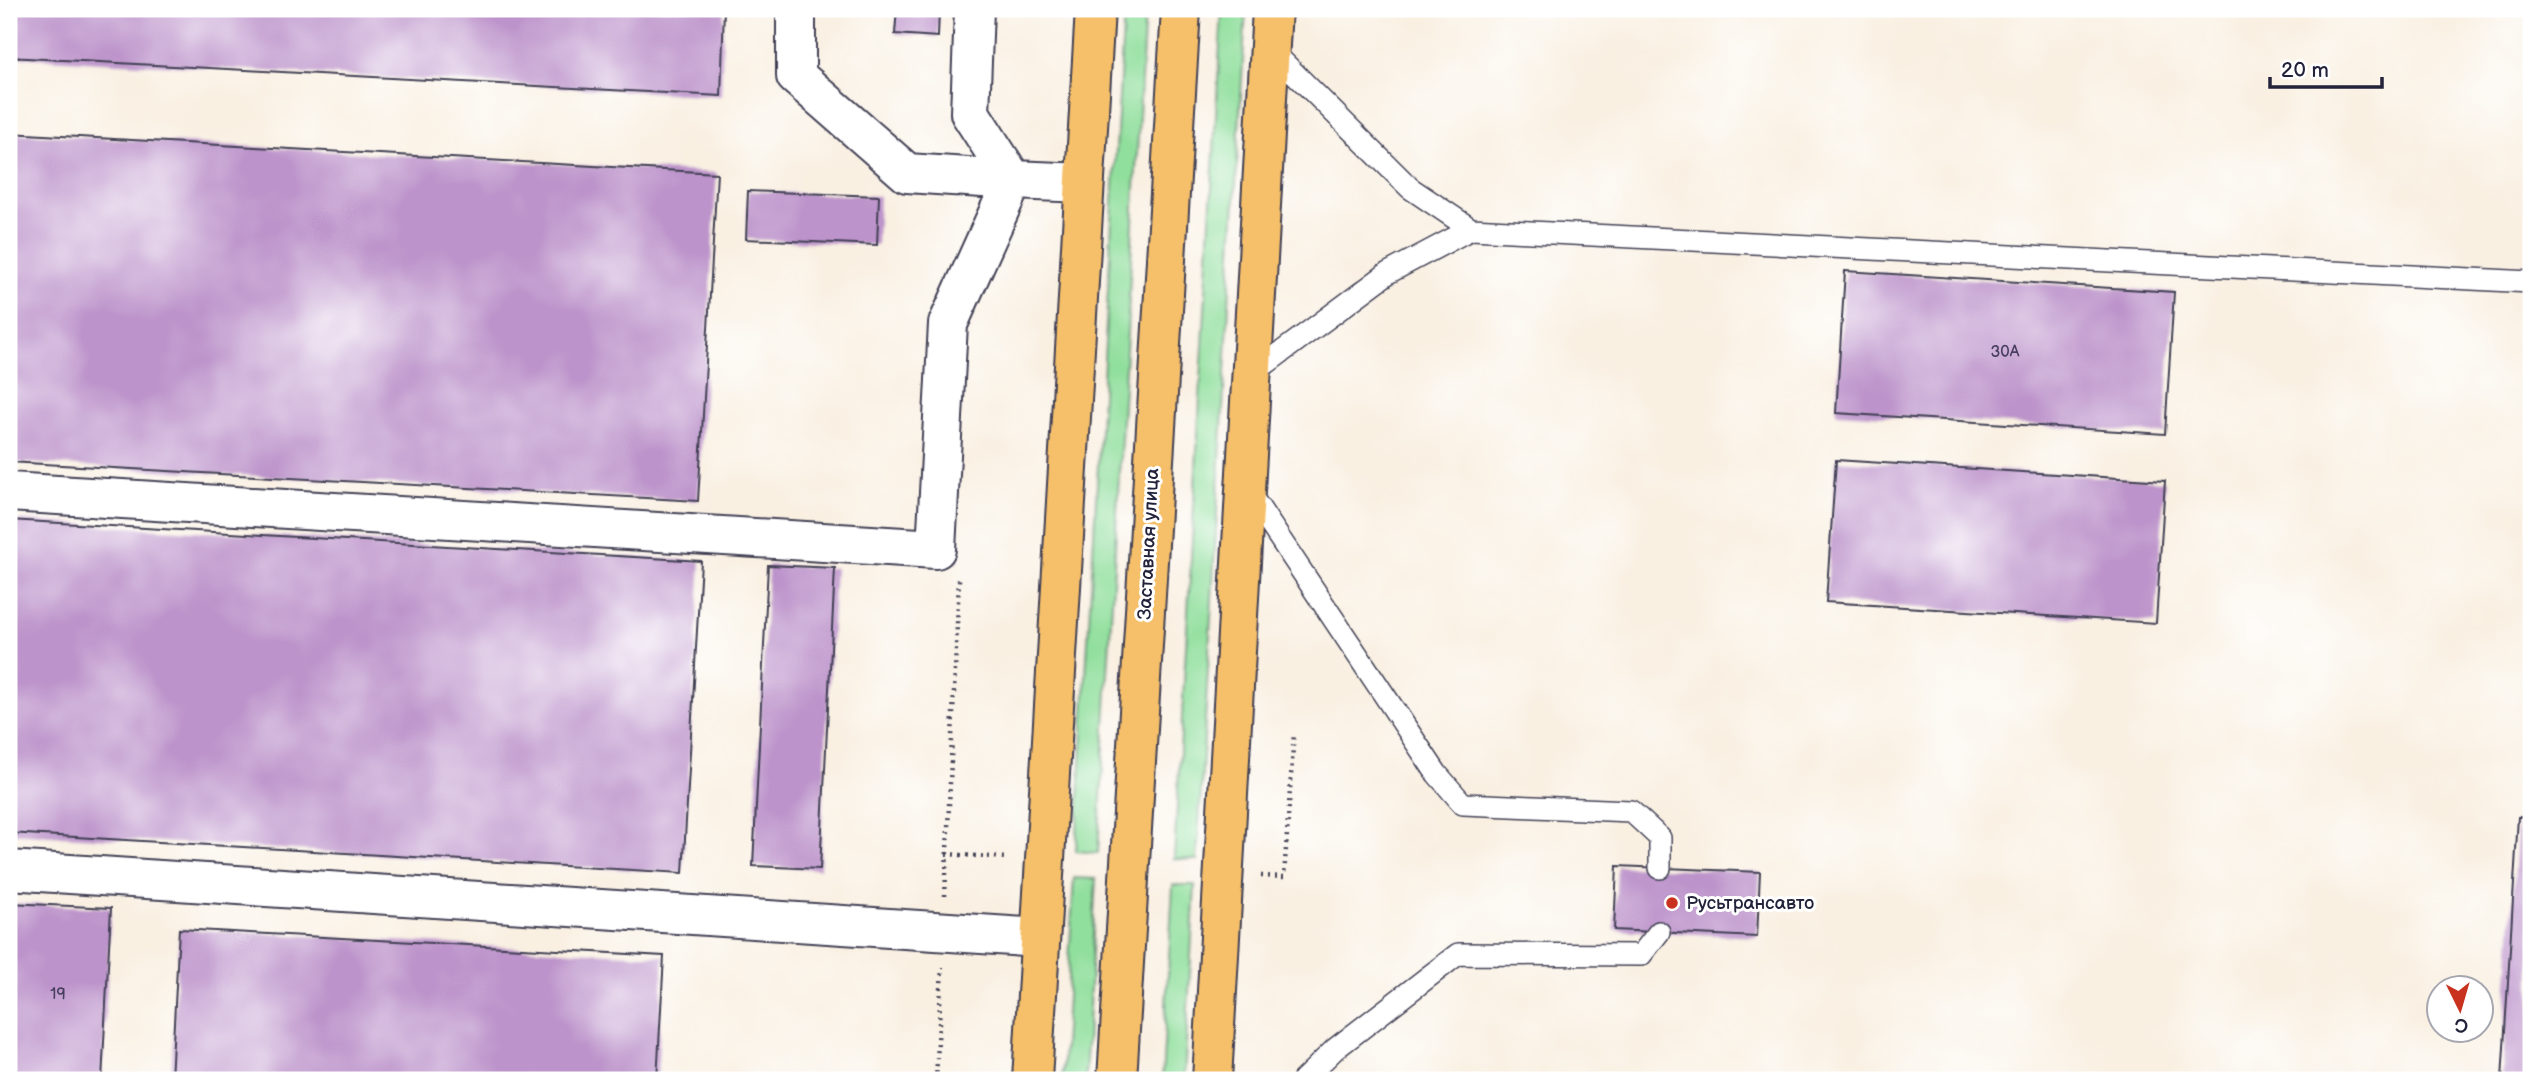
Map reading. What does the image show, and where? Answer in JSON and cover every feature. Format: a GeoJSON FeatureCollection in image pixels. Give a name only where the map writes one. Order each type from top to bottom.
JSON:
{"type":"FeatureCollection","features":[{"type":"Feature","properties":{"kind":"main road"},"geometry":{"type":"LineString","coordinates":[[1032,1080],[1095,9]]}},
{"type":"Feature","properties":{"kind":"main road","name":"Заставная улица"},"geometry":{"type":"LineString","coordinates":[[1117,1080],[1181,9]]}},
{"type":"Feature","properties":{"kind":"main road"},"geometry":{"type":"LineString","coordinates":[[1212,1080],[1272,9]]}},
{"type":"Feature","properties":{"kind":"street"},"geometry":{"type":"LineString","coordinates":[[796,9],[796,76],[907,173],[1084,183]]}},
{"type":"Feature","properties":{"kind":"street"},"geometry":{"type":"LineString","coordinates":[[974,9],[970,113],[1013,180]]}},
{"type":"Feature","properties":{"kind":"street"},"geometry":{"type":"LineString","coordinates":[[9,492],[936,549],[948,324],[1013,180]]}},
{"type":"Feature","properties":{"kind":"street"},"geometry":{"type":"LineString","coordinates":[[9,870],[1040,938]]}},
{"type":"Feature","properties":{"kind":"lane"},"geometry":{"type":"LineString","coordinates":[[1270,49],[1410,188],[1471,229]]}},
{"type":"Feature","properties":{"kind":"lane"},"geometry":{"type":"LineString","coordinates":[[1252,374],[1388,273],[1471,229],[2531,282]]}},
{"type":"Feature","properties":{"kind":"lane"},"geometry":{"type":"LineString","coordinates":[[1245,486],[1437,774],[1463,804],[1631,811],[1660,838],[1660,868]]}},
{"type":"Feature","properties":{"kind":"lane"},"geometry":{"type":"LineString","coordinates":[[1303,1080],[1335,1049],[1458,954],[1640,955],[1659,932]]}},
{"type":"Feature","properties":{"kind":"path"},"geometry":{"type":"LineString","coordinates":[[936,549],[960,577],[936,1080]]}},
{"type":"Feature","properties":{"kind":"path"},"geometry":{"type":"LineString","coordinates":[[1256,875],[1284,877],[1294,733]]}},
{"type":"Feature","properties":{"kind":"path"},"geometry":{"type":"LineString","coordinates":[[946,854],[1015,859]]}},
{"type":"Feature","properties":{"kind":"green space"},"geometry":{"type":"Polygon","coordinates":[[[1124,9],[1145,9],[1098,853],[1076,851],[1124,9]]]}},
{"type":"Feature","properties":{"kind":"green space"},"geometry":{"type":"Polygon","coordinates":[[[1222,9],[1246,9],[1197,860],[1174,859],[1222,9]]]}},
{"type":"Feature","properties":{"kind":"green space"},"geometry":{"type":"Polygon","coordinates":[[[1074,878],[1096,879],[1085,1080],[1062,1080],[1074,878]]]}},
{"type":"Feature","properties":{"kind":"green space"},"geometry":{"type":"Polygon","coordinates":[[[1173,885],[1195,885],[1184,1080],[1162,1080],[1173,885]]]}},
{"type":"Feature","properties":{"kind":"building"},"geometry":{"type":"Polygon","coordinates":[[[9,9],[724,9],[721,96],[9,57],[9,9]]]}},
{"type":"Feature","properties":{"kind":"building"},"geometry":{"type":"Polygon","coordinates":[[[897,9],[939,9],[938,37],[895,34],[897,9]]]}},
{"type":"Feature","properties":{"kind":"building"},"geometry":{"type":"Polygon","coordinates":[[[9,133],[717,173],[698,501],[9,462],[9,133]]]}},
{"type":"Feature","properties":{"kind":"building"},"geometry":{"type":"Polygon","coordinates":[[[748,191],[879,196],[877,245],[746,239],[748,191]]]}},
{"type":"Feature","properties":{"kind":"building"},"geometry":{"type":"Polygon","coordinates":[[[1845,271],[2174,292],[2165,434],[1836,413],[1845,271]]]}},
{"type":"Feature","properties":{"kind":"building"},"geometry":{"type":"Polygon","coordinates":[[[1836,460],[2165,481],[2156,623],[1826,602],[1836,460]]]}},
{"type":"Feature","properties":{"kind":"building"},"geometry":{"type":"Polygon","coordinates":[[[9,520],[701,561],[683,873],[9,833],[9,520]]]}},
{"type":"Feature","properties":{"kind":"building"},"geometry":{"type":"Polygon","coordinates":[[[768,565],[835,568],[820,869],[753,866],[768,565]]]}},
{"type":"Feature","properties":{"kind":"building"},"geometry":{"type":"Polygon","coordinates":[[[2518,817],[2531,817],[2531,1080],[2502,1080],[2518,817]]]}},
{"type":"Feature","properties":{"kind":"building"},"geometry":{"type":"Polygon","coordinates":[[[1617,866],[1760,872],[1757,937],[1614,930],[1617,866]]]}},
{"type":"Feature","properties":{"kind":"building"},"geometry":{"type":"Polygon","coordinates":[[[9,903],[111,908],[102,1080],[9,1080],[9,903]]]}},
{"type":"Feature","properties":{"kind":"building"},"geometry":{"type":"Polygon","coordinates":[[[179,929],[664,956],[657,1080],[171,1080],[179,929]]]}},
{"type":"Feature","properties":{"kind":"place","name":"Русьтрансавто"},"geometry":{"type":"Point","coordinates":[1672,903]}}]}
